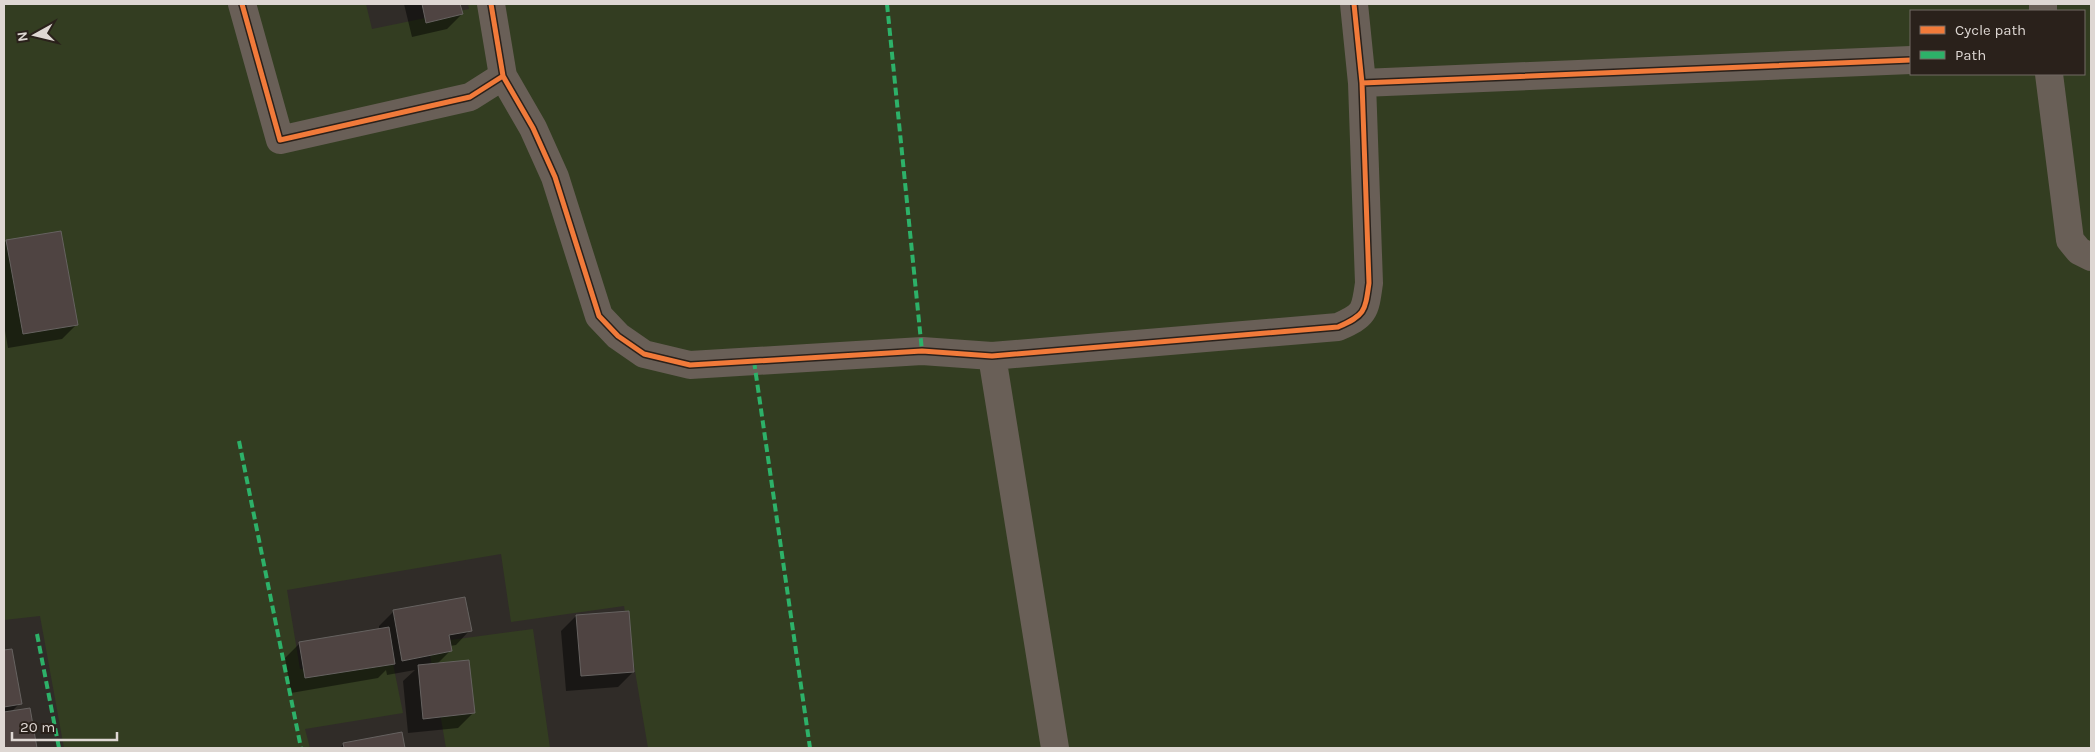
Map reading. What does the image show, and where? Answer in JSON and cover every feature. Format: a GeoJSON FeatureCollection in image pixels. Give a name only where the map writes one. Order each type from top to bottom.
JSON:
{"type":"FeatureCollection","features":[{"type":"Feature","properties":{"kind":"street"},"geometry":{"type":"LineString","coordinates":[[242,4],[280,140],[470,97],[503,76]]}},
{"type":"Feature","properties":{"kind":"street"},"geometry":{"type":"LineString","coordinates":[[492,4],[503,76],[533,128],[555,177],[599,316],[618,336],[644,354],[690,365],[922,351],[992,356],[1338,327],[1357,318],[1366,304],[1369,283],[1362,82],[1354,4]]}},
{"type":"Feature","properties":{"kind":"street"},"geometry":{"type":"LineString","coordinates":[[1362,82],[1910,60]]}},
{"type":"Feature","properties":{"kind":"street"},"geometry":{"type":"LineString","coordinates":[[2049,75],[2070,240],[2079,251],[2091,257]]}},
{"type":"Feature","properties":{"kind":"street"},"geometry":{"type":"LineString","coordinates":[[992,356],[1055,748]]}},
{"type":"Feature","properties":{"kind":"green space"},"geometry":{"type":"Polygon","coordinates":[[[4,4],[366,4],[372,29],[469,9],[468,4],[2091,4],[2091,748],[648,748],[624,606],[511,622],[501,554],[287,590],[300,669],[391,654],[403,713],[305,729],[310,748],[64,748],[40,616],[4,620],[4,4]]]}},
{"type":"Feature","properties":{"kind":"green space"},"geometry":{"type":"Polygon","coordinates":[[[533,629],[550,748],[446,748],[428,643],[533,629]]]}},
{"type":"Feature","properties":{"kind":"building"},"geometry":{"type":"Polygon","coordinates":[[[422,4],[460,4],[463,14],[426,23],[422,4]]]}},
{"type":"Feature","properties":{"kind":"building"},"geometry":{"type":"Polygon","coordinates":[[[61,231],[78,325],[23,334],[6,240],[61,231]]]}},
{"type":"Feature","properties":{"kind":"building"},"geometry":{"type":"Polygon","coordinates":[[[465,597],[472,631],[449,635],[452,651],[402,661],[393,610],[465,597]]]}},
{"type":"Feature","properties":{"kind":"building"},"geometry":{"type":"Polygon","coordinates":[[[629,611],[634,672],[581,676],[576,615],[629,611]]]}},
{"type":"Feature","properties":{"kind":"building"},"geometry":{"type":"Polygon","coordinates":[[[389,627],[395,664],[305,678],[299,642],[389,627]]]}},
{"type":"Feature","properties":{"kind":"building"},"geometry":{"type":"Polygon","coordinates":[[[12,649],[22,704],[4,707],[4,650],[12,649]]]}},
{"type":"Feature","properties":{"kind":"building"},"geometry":{"type":"Polygon","coordinates":[[[469,660],[475,713],[423,719],[418,665],[469,660]]]}},
{"type":"Feature","properties":{"kind":"building"},"geometry":{"type":"Polygon","coordinates":[[[30,708],[37,748],[4,748],[4,712],[30,708]]]}},
{"type":"Feature","properties":{"kind":"building"},"geometry":{"type":"Polygon","coordinates":[[[402,732],[405,748],[344,748],[343,743],[402,732]]]}},
{"type":"Feature","properties":{"kind":"marked path"},"geometry":{"type":"LineString","coordinates":[[887,4],[922,351]]}},
{"type":"Feature","properties":{"kind":"marked path"},"geometry":{"type":"LineString","coordinates":[[754,361],[810,748]]}},
{"type":"Feature","properties":{"kind":"marked path"},"geometry":{"type":"LineString","coordinates":[[239,441],[301,748]]}},
{"type":"Feature","properties":{"kind":"marked path"},"geometry":{"type":"LineString","coordinates":[[37,634],[59,748]]}},
{"type":"Feature","properties":{"kind":"cycle path"},"geometry":{"type":"LineString","coordinates":[[242,4],[280,140],[470,97],[503,76],[491,4]]}},
{"type":"Feature","properties":{"kind":"cycle path"},"geometry":{"type":"LineString","coordinates":[[503,76],[533,128],[555,177],[599,316],[618,336],[644,354],[690,365],[922,351],[992,356],[1338,327],[1354,319],[1365,307],[1369,283],[1362,83],[1354,4]]}},
{"type":"Feature","properties":{"kind":"cycle path"},"geometry":{"type":"LineString","coordinates":[[1362,83],[1910,60]]}}]}
